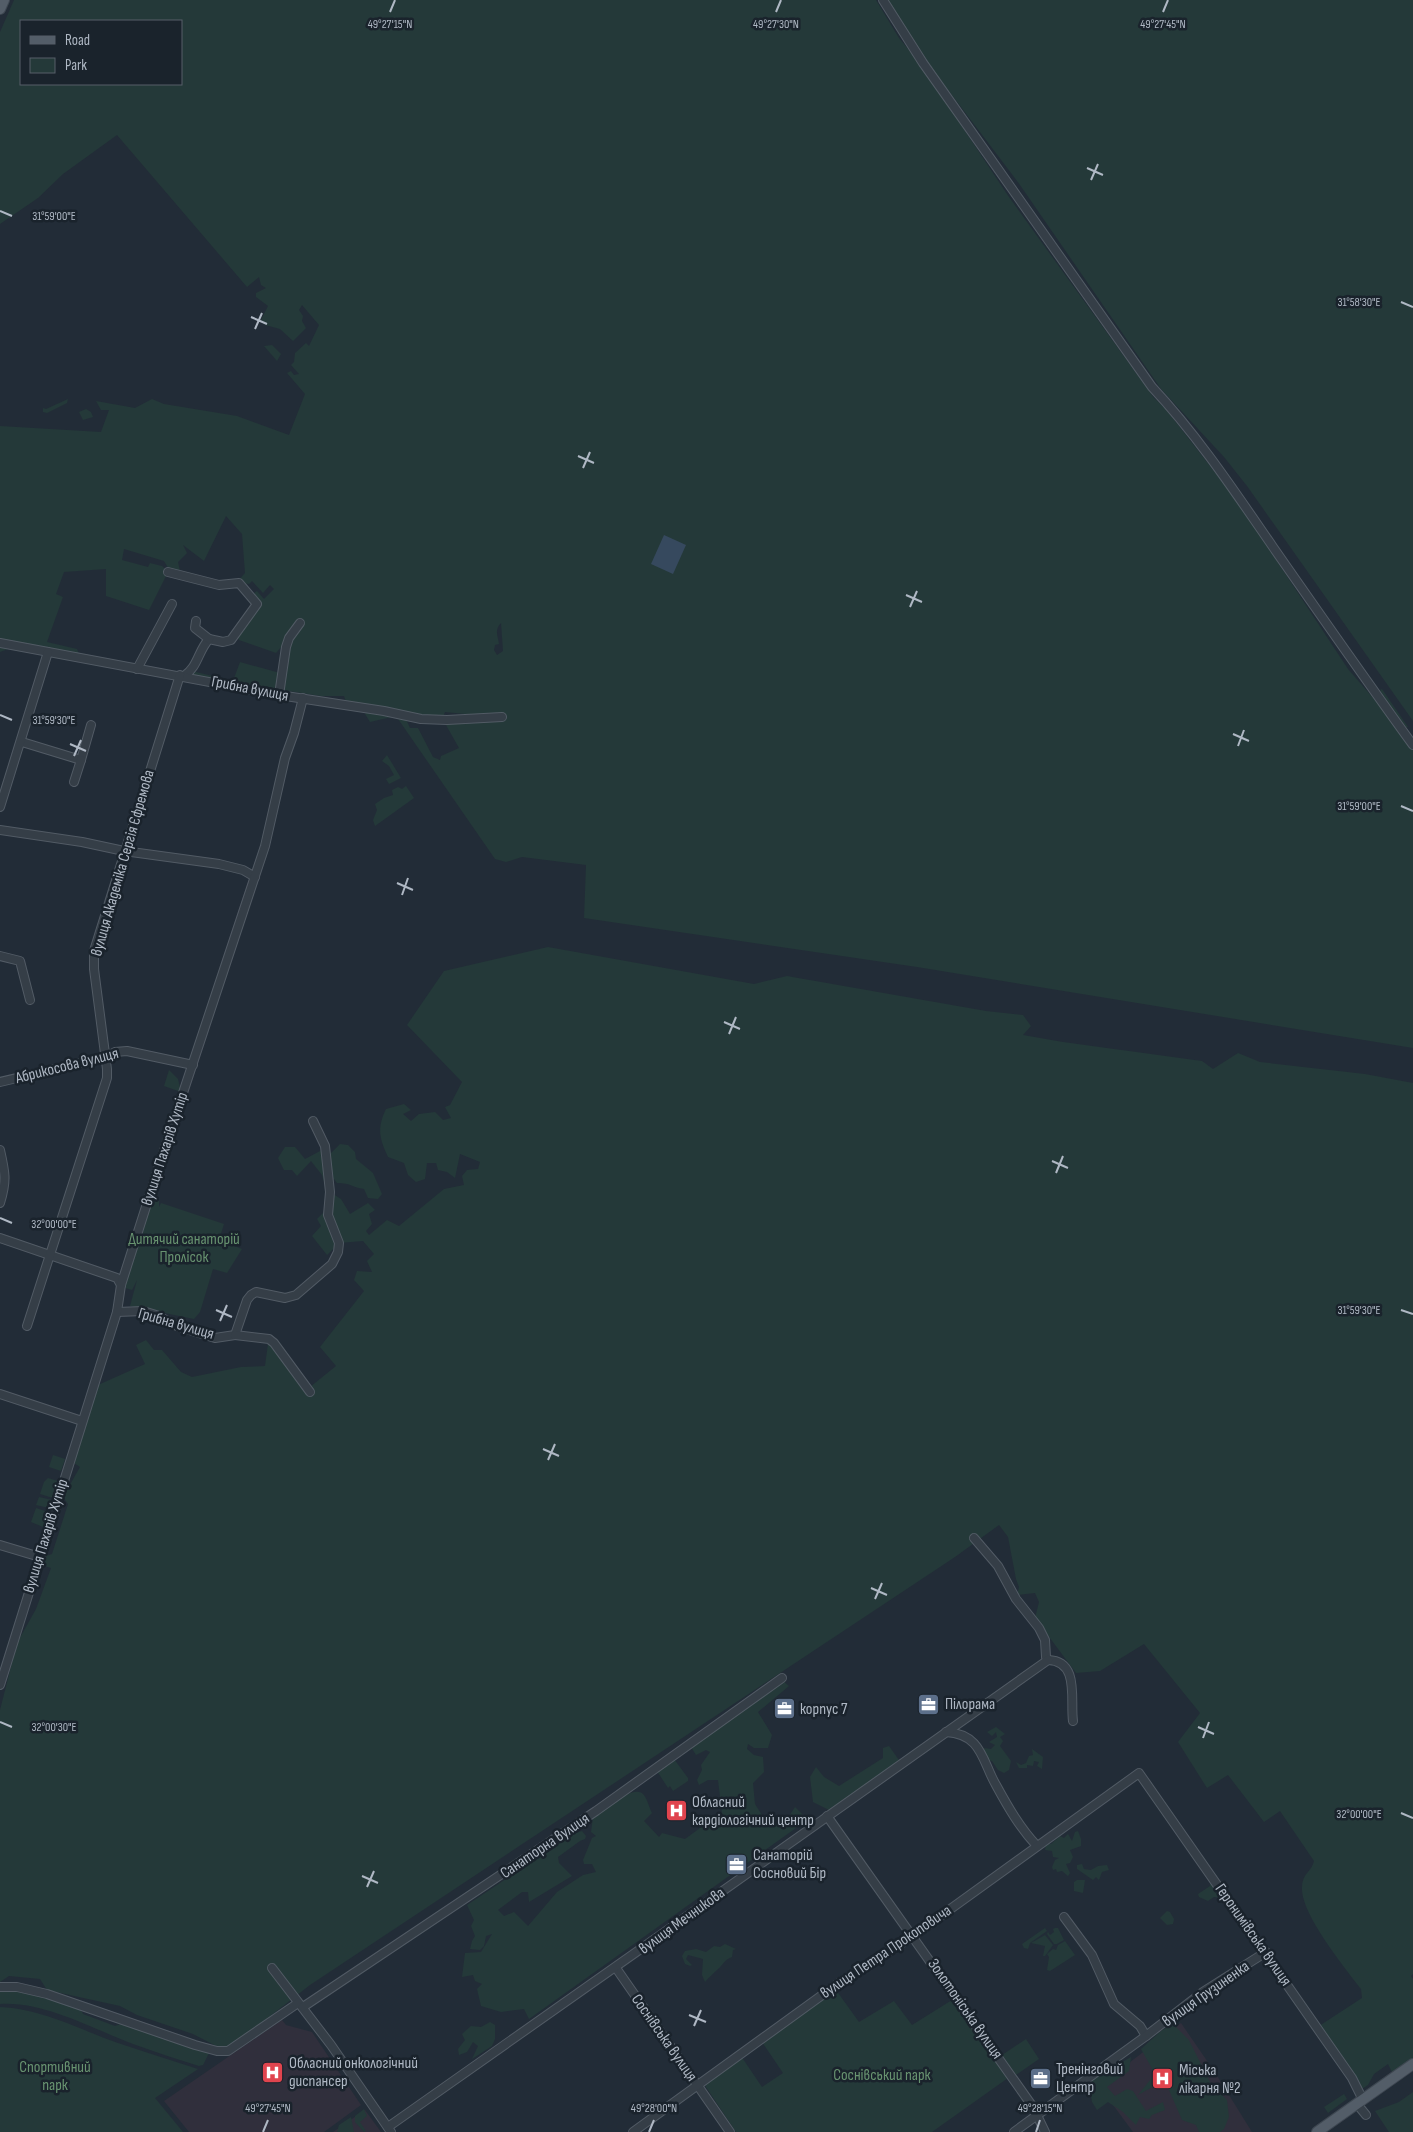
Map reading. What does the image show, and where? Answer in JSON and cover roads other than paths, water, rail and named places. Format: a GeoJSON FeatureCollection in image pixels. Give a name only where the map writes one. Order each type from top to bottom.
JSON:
{"type":"FeatureCollection","features":[{"type":"Feature","properties":{"kind":"main road"},"geometry":{"type":"LineString","coordinates":[[0,9],[4,0]]}},
{"type":"Feature","properties":{"kind":"main road"},"geometry":{"type":"LineString","coordinates":[[1316,2132],[1413,2064]]}},
{"type":"Feature","properties":{"kind":"street"},"geometry":{"type":"LineString","coordinates":[[883,0],[928,71],[1146,379],[1217,464],[1356,666],[1413,745]]}},
{"type":"Feature","properties":{"kind":"street"},"geometry":{"type":"LineString","coordinates":[[168,572],[220,585],[239,583],[257,604],[231,640],[223,642],[209,639],[194,628],[196,621]]}},
{"type":"Feature","properties":{"kind":"street"},"geometry":{"type":"LineString","coordinates":[[137,669],[172,604]]}},
{"type":"Feature","properties":{"kind":"street"},"geometry":{"type":"LineString","coordinates":[[279,695],[286,646],[289,638],[300,623]]}},
{"type":"Feature","properties":{"kind":"street"},"geometry":{"type":"LineString","coordinates":[[194,675],[203,646],[209,639]]}},
{"type":"Feature","properties":{"kind":"street","name":"Грибна вулиця"},"geometry":{"type":"LineString","coordinates":[[0,643],[137,669],[182,676],[194,675],[279,695],[384,711],[421,719],[446,720],[502,717]]}},
{"type":"Feature","properties":{"kind":"street"},"geometry":{"type":"LineString","coordinates":[[0,807],[22,742],[48,652]]}},
{"type":"Feature","properties":{"kind":"street","name":"вулиця Академіка Сергія Єфремова"},"geometry":{"type":"LineString","coordinates":[[28,1326],[105,1087],[107,1069],[94,969],[94,954],[124,851],[182,676]]}},
{"type":"Feature","properties":{"kind":"street","name":"вулиця Пахарів Хутір"},"geometry":{"type":"LineString","coordinates":[[0,1685],[117,1312],[121,1285],[265,846],[285,758],[303,698]]}},
{"type":"Feature","properties":{"kind":"street"},"geometry":{"type":"LineString","coordinates":[[74,782],[91,725]]}},
{"type":"Feature","properties":{"kind":"street"},"geometry":{"type":"LineString","coordinates":[[22,742],[81,760]]}},
{"type":"Feature","properties":{"kind":"street"},"geometry":{"type":"LineString","coordinates":[[0,830],[82,842],[124,851],[219,864],[243,870],[255,877]]}},
{"type":"Feature","properties":{"kind":"street"},"geometry":{"type":"LineString","coordinates":[[0,956],[20,961],[30,1000]]}},
{"type":"Feature","properties":{"kind":"street","name":"Абрикосова вулиця"},"geometry":{"type":"LineString","coordinates":[[0,1082],[106,1057],[115,1052],[127,1051],[193,1065]]}},
{"type":"Feature","properties":{"kind":"street","name":"Грибна вулиця"},"geometry":{"type":"LineString","coordinates":[[235,1335],[247,1300],[251,1295],[256,1292],[285,1298],[296,1295],[332,1264],[338,1252],[339,1243],[328,1215],[330,1192],[325,1146],[313,1121]]}},
{"type":"Feature","properties":{"kind":"street"},"geometry":{"type":"LineString","coordinates":[[0,1150],[6,1185],[0,1202]]}},
{"type":"Feature","properties":{"kind":"street"},"geometry":{"type":"LineString","coordinates":[[0,1238],[117,1278],[121,1285]]}},
{"type":"Feature","properties":{"kind":"street","name":"Грибна вулиця"},"geometry":{"type":"LineString","coordinates":[[117,1312],[143,1311],[156,1315],[177,1326],[215,1338],[235,1335],[269,1339],[274,1343],[310,1392]]}},
{"type":"Feature","properties":{"kind":"street"},"geometry":{"type":"LineString","coordinates":[[0,1394],[82,1421]]}},
{"type":"Feature","properties":{"kind":"street"},"geometry":{"type":"LineString","coordinates":[[974,1538],[998,1566],[1016,1599],[1039,1628],[1045,1640],[1046,1657],[1048,1660],[1064,1665],[1072,1679],[1073,1721]]}},
{"type":"Feature","properties":{"kind":"street"},"geometry":{"type":"LineString","coordinates":[[0,1545],[40,1557]]}},
{"type":"Feature","properties":{"kind":"street","name":"вулиця Мечникова"},"geometry":{"type":"LineString","coordinates":[[389,2130],[1048,1660]]}},
{"type":"Feature","properties":{"kind":"street","name":"Санаторна вулиця"},"geometry":{"type":"LineString","coordinates":[[0,1987],[17,1987],[47,1994],[195,2045],[218,2051],[228,2051],[596,1811],[782,1678]]}},
{"type":"Feature","properties":{"kind":"street"},"geometry":{"type":"LineString","coordinates":[[946,1732],[966,1737],[976,1746],[987,1764],[994,1782],[1022,1830],[1037,1846]]}},
{"type":"Feature","properties":{"kind":"street","name":"вулиця Петра Прокоповича"},"geometry":{"type":"LineString","coordinates":[[633,2132],[836,1985],[913,1936],[1139,1773]]}},
{"type":"Feature","properties":{"kind":"street","name":"Геронимівська вулиця"},"geometry":{"type":"LineString","coordinates":[[1139,1773],[1266,1952],[1352,2078],[1366,2114]]}},
{"type":"Feature","properties":{"kind":"street","name":"Золотоніська вулиця"},"geometry":{"type":"LineString","coordinates":[[827,1816],[1034,2107],[1045,2132]]}},
{"type":"Feature","properties":{"kind":"street","name":"вулиця Грузиненка"},"geometry":{"type":"LineString","coordinates":[[1064,1917],[1092,1955],[1114,2004],[1140,2026],[1146,2036]]}},
{"type":"Feature","properties":{"kind":"street","name":"вулиця Грузиненка"},"geometry":{"type":"LineString","coordinates":[[1014,2132],[1203,1992],[1266,1952]]}},
{"type":"Feature","properties":{"kind":"street"},"geometry":{"type":"LineString","coordinates":[[272,1968],[389,2130]]}},
{"type":"Feature","properties":{"kind":"street","name":"Соснівська вулиця"},"geometry":{"type":"LineString","coordinates":[[616,1968],[730,2132]]}},
{"type":"Feature","properties":{"kind":"water"},"geometry":{"type":"Polygon","coordinates":[[[664,535],[686,545],[673,574],[651,564],[664,535]]]}},
{"type":"Feature","properties":{"kind":"place","name":"Пілорама"},"geometry":{"type":"Point","coordinates":[929,1704]}},
{"type":"Feature","properties":{"kind":"place","name":"корпус 7"},"geometry":{"type":"Point","coordinates":[784,1709]}},
{"type":"Feature","properties":{"kind":"place","name":"Обласний кардіологічний центр"},"geometry":{"type":"Point","coordinates":[676,1811]}},
{"type":"Feature","properties":{"kind":"place","name":"Санаторій Сосновий Бір"},"geometry":{"type":"Point","coordinates":[737,1864]}},
{"type":"Feature","properties":{"kind":"place","name":"Обласний онкологічний диспансер"},"geometry":{"type":"Point","coordinates":[273,2072]}},
{"type":"Feature","properties":{"kind":"place","name":"Тренінговий Центр"},"geometry":{"type":"Point","coordinates":[1040,2078]}},
{"type":"Feature","properties":{"kind":"place","name":"Міська лікарня №2"},"geometry":{"type":"Point","coordinates":[1163,2079]}},
{"type":"Feature","properties":{"kind":"park label","name":"Дитячий санаторій Пролісок"},"geometry":{"type":"Point","coordinates":[184,1248]}},
{"type":"Feature","properties":{"kind":"park label","name":"Соснівський парк"},"geometry":{"type":"Point","coordinates":[882,2075]}},
{"type":"Feature","properties":{"kind":"park label","name":"Спортивний парк"},"geometry":{"type":"Point","coordinates":[55,2076]}}]}
